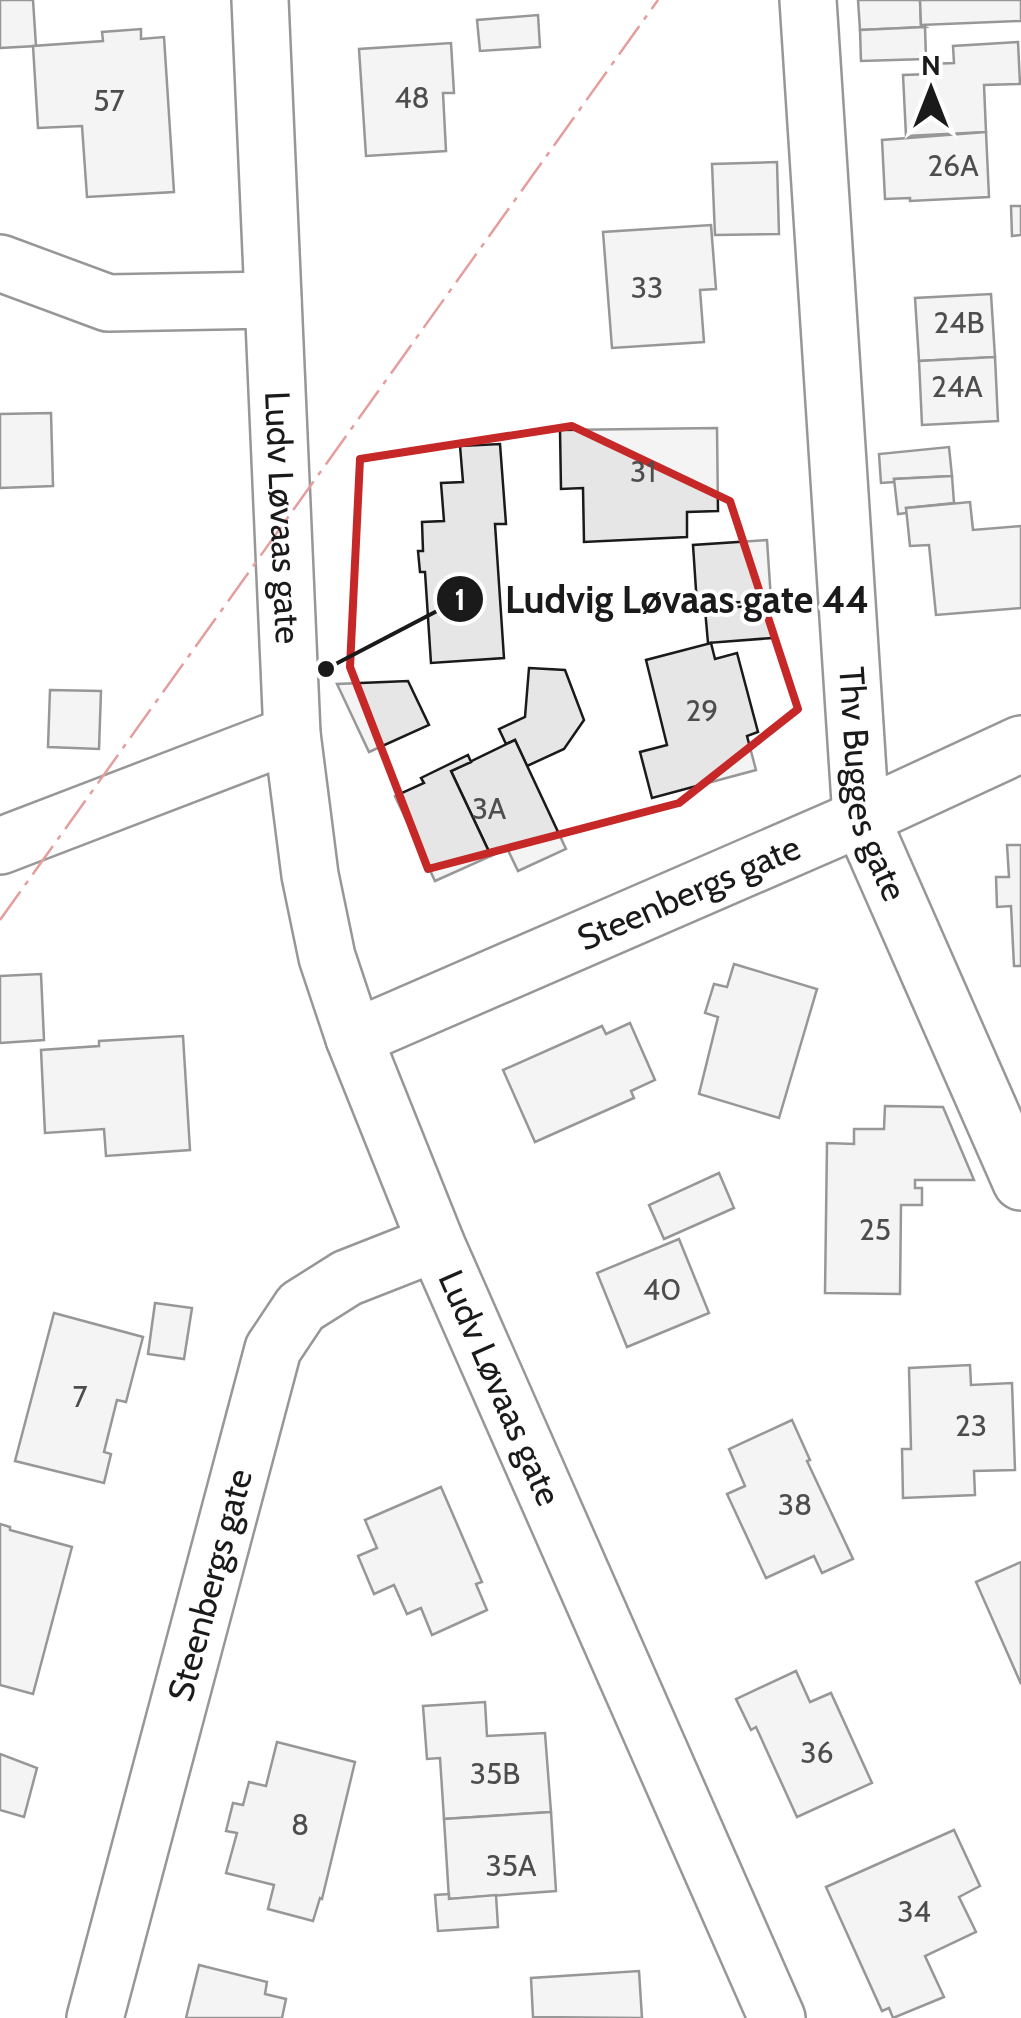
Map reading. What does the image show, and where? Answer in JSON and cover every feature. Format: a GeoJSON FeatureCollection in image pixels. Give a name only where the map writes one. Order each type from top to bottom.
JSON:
{"type":"FeatureCollection","features":[{"type":"Feature","properties":{"kind":"street","name":"Ludv Løvaas gate"},"geometry":{"type":"LineString","coordinates":[[260,0],[292,734],[310,875],[328,957],[354,1038],[436,1242],[777,2018]]}},
{"type":"Feature","properties":{"kind":"street","name":"Thv Bugges gate"},"geometry":{"type":"LineString","coordinates":[[808,0],[861,818],[1021,1182]]}},
{"type":"Feature","properties":{"kind":"street"},"geometry":{"type":"LineString","coordinates":[[0,263],[108,303],[273,300]]}},
{"type":"Feature","properties":{"kind":"street"},"geometry":{"type":"LineString","coordinates":[[0,846],[292,734]]}},
{"type":"Feature","properties":{"kind":"street","name":"Steenbergs gate"},"geometry":{"type":"LineString","coordinates":[[354,1038],[861,818],[1021,744]]}},
{"type":"Feature","properties":{"kind":"street","name":"Steenbergs gate"},"geometry":{"type":"LineString","coordinates":[[96,2018],[273,1349],[301,1307],[347,1278],[436,1242]]}},
{"type":"Feature","properties":{"kind":"highlighted area"},"geometry":{"type":"Polygon","coordinates":[[[572,426],[730,501],[798,709],[679,803],[428,869],[350,667],[360,459],[572,426]]]}},
{"type":"Feature","properties":{"kind":"building"},"geometry":{"type":"Polygon","coordinates":[[[0,0],[33,0],[36,46],[0,48],[0,0]]]}},
{"type":"Feature","properties":{"kind":"building"},"geometry":{"type":"Polygon","coordinates":[[[858,0],[920,0],[921,25],[925,27],[860,30],[858,0]]]}},
{"type":"Feature","properties":{"kind":"building"},"geometry":{"type":"Polygon","coordinates":[[[920,0],[1021,0],[1021,21],[921,25],[920,0]]]}},
{"type":"Feature","properties":{"kind":"building"},"geometry":{"type":"Polygon","coordinates":[[[538,15],[540,47],[480,51],[477,20],[538,15]]]}},
{"type":"Feature","properties":{"kind":"building"},"geometry":{"type":"Polygon","coordinates":[[[925,27],[926,59],[861,61],[860,30],[925,27]]]}},
{"type":"Feature","properties":{"kind":"building"},"geometry":{"type":"Polygon","coordinates":[[[141,29],[141,39],[164,37],[174,192],[87,197],[82,126],[38,128],[33,46],[103,41],[102,32],[141,29]]]}},
{"type":"Feature","properties":{"kind":"building"},"geometry":{"type":"Polygon","coordinates":[[[1018,42],[1020,84],[984,85],[986,132],[906,136],[903,75],[930,74],[930,64],[954,63],[953,46],[1018,42]]]}},
{"type":"Feature","properties":{"kind":"building"},"geometry":{"type":"Polygon","coordinates":[[[451,43],[454,93],[443,93],[446,151],[366,156],[359,49],[451,43]]]}},
{"type":"Feature","properties":{"kind":"building"},"geometry":{"type":"Polygon","coordinates":[[[986,132],[989,197],[885,199],[882,140],[986,132]]]}},
{"type":"Feature","properties":{"kind":"building"},"geometry":{"type":"Polygon","coordinates":[[[777,162],[779,234],[715,235],[712,164],[777,162]]]}},
{"type":"Feature","properties":{"kind":"building"},"geometry":{"type":"Polygon","coordinates":[[[1011,206],[1021,206],[1021,235],[1012,236],[1011,206]]]}},
{"type":"Feature","properties":{"kind":"building"},"geometry":{"type":"Polygon","coordinates":[[[711,225],[716,289],[700,290],[704,342],[612,348],[603,232],[711,225]]]}},
{"type":"Feature","properties":{"kind":"building"},"geometry":{"type":"Polygon","coordinates":[[[991,294],[995,357],[919,361],[915,298],[991,294]]]}},
{"type":"Feature","properties":{"kind":"building"},"geometry":{"type":"Polygon","coordinates":[[[995,357],[998,421],[922,425],[919,361],[995,357]]]}},
{"type":"Feature","properties":{"kind":"building"},"geometry":{"type":"Polygon","coordinates":[[[51,413],[53,486],[0,488],[0,414],[51,413]]]}},
{"type":"Feature","properties":{"kind":"building"},"geometry":{"type":"Polygon","coordinates":[[[717,428],[718,511],[687,512],[687,537],[584,542],[583,488],[561,489],[560,430],[717,428]]]}},
{"type":"Feature","properties":{"kind":"building"},"geometry":{"type":"Polygon","coordinates":[[[500,444],[506,524],[495,524],[504,658],[431,663],[425,572],[420,572],[418,551],[423,551],[422,522],[444,521],[441,483],[463,482],[460,446],[500,444]]]}},
{"type":"Feature","properties":{"kind":"building"},"geometry":{"type":"Polygon","coordinates":[[[949,447],[952,476],[881,483],[879,454],[949,447]]]}},
{"type":"Feature","properties":{"kind":"building"},"geometry":{"type":"Polygon","coordinates":[[[952,476],[954,503],[906,508],[907,513],[898,514],[894,479],[952,476]]]}},
{"type":"Feature","properties":{"kind":"building"},"geometry":{"type":"Polygon","coordinates":[[[970,502],[973,530],[1021,526],[1021,608],[936,615],[929,545],[910,546],[906,508],[970,502]]]}},
{"type":"Feature","properties":{"kind":"building"},"geometry":{"type":"Polygon","coordinates":[[[767,540],[771,600],[697,605],[693,545],[767,540]]]}},
{"type":"Feature","properties":{"kind":"building"},"geometry":{"type":"Polygon","coordinates":[[[770,605],[772,638],[708,643],[705,609],[770,605]]]}},
{"type":"Feature","properties":{"kind":"building"},"geometry":{"type":"Polygon","coordinates":[[[711,643],[715,659],[737,653],[758,732],[747,736],[756,770],[652,798],[640,752],[667,745],[646,660],[711,643]]]}},
{"type":"Feature","properties":{"kind":"building"},"geometry":{"type":"Polygon","coordinates":[[[529,668],[565,670],[584,720],[564,749],[527,766],[515,740],[506,744],[499,729],[525,717],[529,668]]]}},
{"type":"Feature","properties":{"kind":"building"},"geometry":{"type":"Polygon","coordinates":[[[408,681],[429,725],[369,752],[337,684],[408,681]]]}},
{"type":"Feature","properties":{"kind":"building"},"geometry":{"type":"Polygon","coordinates":[[[50,690],[101,691],[99,749],[48,747],[50,690]]]}},
{"type":"Feature","properties":{"kind":"building"},"geometry":{"type":"Polygon","coordinates":[[[515,740],[566,849],[518,871],[507,848],[491,856],[451,771],[515,740]]]}},
{"type":"Feature","properties":{"kind":"building"},"geometry":{"type":"Polygon","coordinates":[[[468,755],[471,762],[451,771],[491,856],[435,881],[395,796],[468,755]]]}},
{"type":"Feature","properties":{"kind":"building"},"geometry":{"type":"Polygon","coordinates":[[[1007,845],[1021,845],[1021,966],[1014,966],[1011,906],[997,907],[996,877],[1009,877],[1007,845]]]}},
{"type":"Feature","properties":{"kind":"building"},"geometry":{"type":"Polygon","coordinates":[[[734,964],[817,989],[779,1118],[699,1094],[718,1017],[705,1013],[714,984],[727,987],[734,964]]]}},
{"type":"Feature","properties":{"kind":"building"},"geometry":{"type":"Polygon","coordinates":[[[41,974],[44,1040],[0,1043],[0,976],[41,974]]]}},
{"type":"Feature","properties":{"kind":"building"},"geometry":{"type":"Polygon","coordinates":[[[630,1023],[655,1080],[631,1091],[634,1098],[535,1142],[503,1070],[602,1026],[606,1034],[630,1023]]]}},
{"type":"Feature","properties":{"kind":"building"},"geometry":{"type":"Polygon","coordinates":[[[183,1036],[190,1150],[106,1156],[104,1129],[45,1133],[41,1050],[99,1046],[99,1041],[183,1036]]]}},
{"type":"Feature","properties":{"kind":"building"},"geometry":{"type":"Polygon","coordinates":[[[885,1106],[943,1107],[974,1180],[915,1180],[915,1188],[922,1188],[922,1205],[901,1205],[900,1294],[825,1293],[827,1143],[854,1144],[854,1129],[884,1129],[885,1106]]]}},
{"type":"Feature","properties":{"kind":"building"},"geometry":{"type":"Polygon","coordinates":[[[719,1173],[734,1208],[664,1239],[649,1205],[719,1173]]]}},
{"type":"Feature","properties":{"kind":"building"},"geometry":{"type":"Polygon","coordinates":[[[679,1239],[709,1313],[627,1347],[597,1273],[679,1239]]]}},
{"type":"Feature","properties":{"kind":"building"},"geometry":{"type":"Polygon","coordinates":[[[155,1303],[192,1308],[184,1359],[148,1354],[155,1303]]]}},
{"type":"Feature","properties":{"kind":"building"},"geometry":{"type":"Polygon","coordinates":[[[54,1313],[143,1337],[126,1402],[117,1400],[104,1452],[111,1454],[104,1483],[15,1461],[54,1313]]]}},
{"type":"Feature","properties":{"kind":"building"},"geometry":{"type":"Polygon","coordinates":[[[970,1365],[971,1385],[1012,1383],[1015,1470],[974,1471],[975,1495],[903,1498],[902,1449],[911,1449],[909,1368],[970,1365]]]}},
{"type":"Feature","properties":{"kind":"building"},"geometry":{"type":"Polygon","coordinates":[[[792,1420],[853,1559],[822,1573],[814,1556],[766,1578],[727,1494],[745,1486],[729,1449],[792,1420]]]}},
{"type":"Feature","properties":{"kind":"building"},"geometry":{"type":"Polygon","coordinates":[[[441,1487],[482,1582],[476,1584],[487,1610],[432,1635],[421,1608],[407,1614],[394,1585],[374,1594],[358,1556],[377,1548],[365,1520],[441,1487]]]}},
{"type":"Feature","properties":{"kind":"building"},"geometry":{"type":"Polygon","coordinates":[[[0,1524],[72,1547],[33,1694],[0,1685],[0,1524]]]}},
{"type":"Feature","properties":{"kind":"building"},"geometry":{"type":"Polygon","coordinates":[[[1021,1562],[1021,1684],[976,1582],[1021,1562]]]}},
{"type":"Feature","properties":{"kind":"building"},"geometry":{"type":"Polygon","coordinates":[[[796,1671],[810,1702],[831,1693],[872,1783],[797,1817],[756,1727],[751,1730],[736,1699],[796,1671]]]}},
{"type":"Feature","properties":{"kind":"building"},"geometry":{"type":"Polygon","coordinates":[[[485,1702],[487,1736],[545,1733],[551,1812],[444,1819],[440,1758],[427,1759],[423,1706],[485,1702]]]}},
{"type":"Feature","properties":{"kind":"building"},"geometry":{"type":"Polygon","coordinates":[[[277,1742],[355,1762],[322,1899],[313,1921],[268,1909],[274,1885],[226,1873],[237,1833],[226,1831],[233,1803],[243,1805],[249,1782],[266,1786],[277,1742]]]}},
{"type":"Feature","properties":{"kind":"building"},"geometry":{"type":"Polygon","coordinates":[[[0,1754],[37,1768],[24,1817],[0,1810],[0,1754]]]}},
{"type":"Feature","properties":{"kind":"building"},"geometry":{"type":"Polygon","coordinates":[[[551,1812],[556,1891],[449,1899],[444,1819],[551,1812]]]}},
{"type":"Feature","properties":{"kind":"building"},"geometry":{"type":"Polygon","coordinates":[[[954,1830],[980,1886],[959,1897],[976,1932],[925,1956],[944,1997],[893,2018],[889,2008],[882,2011],[826,1887],[954,1830]]]}},
{"type":"Feature","properties":{"kind":"building"},"geometry":{"type":"Polygon","coordinates":[[[449,1894],[449,1899],[496,1895],[498,1927],[438,1931],[435,1895],[449,1894]]]}},
{"type":"Feature","properties":{"kind":"building"},"geometry":{"type":"Polygon","coordinates":[[[199,1965],[267,1982],[265,1994],[286,1999],[282,2018],[186,2018],[199,1965]]]}},
{"type":"Feature","properties":{"kind":"building"},"geometry":{"type":"Polygon","coordinates":[[[639,1971],[642,2018],[533,2017],[531,1978],[639,1971]]]}},
{"type":"Feature","properties":{"kind":"power"},"geometry":{"type":"LineString","coordinates":[[0,920],[658,0]]}},
{"type":"Feature","properties":{"kind":"place","name":"Ludvig Løvaas gate 44"},"geometry":{"type":"Point","coordinates":[326,669]}}]}
